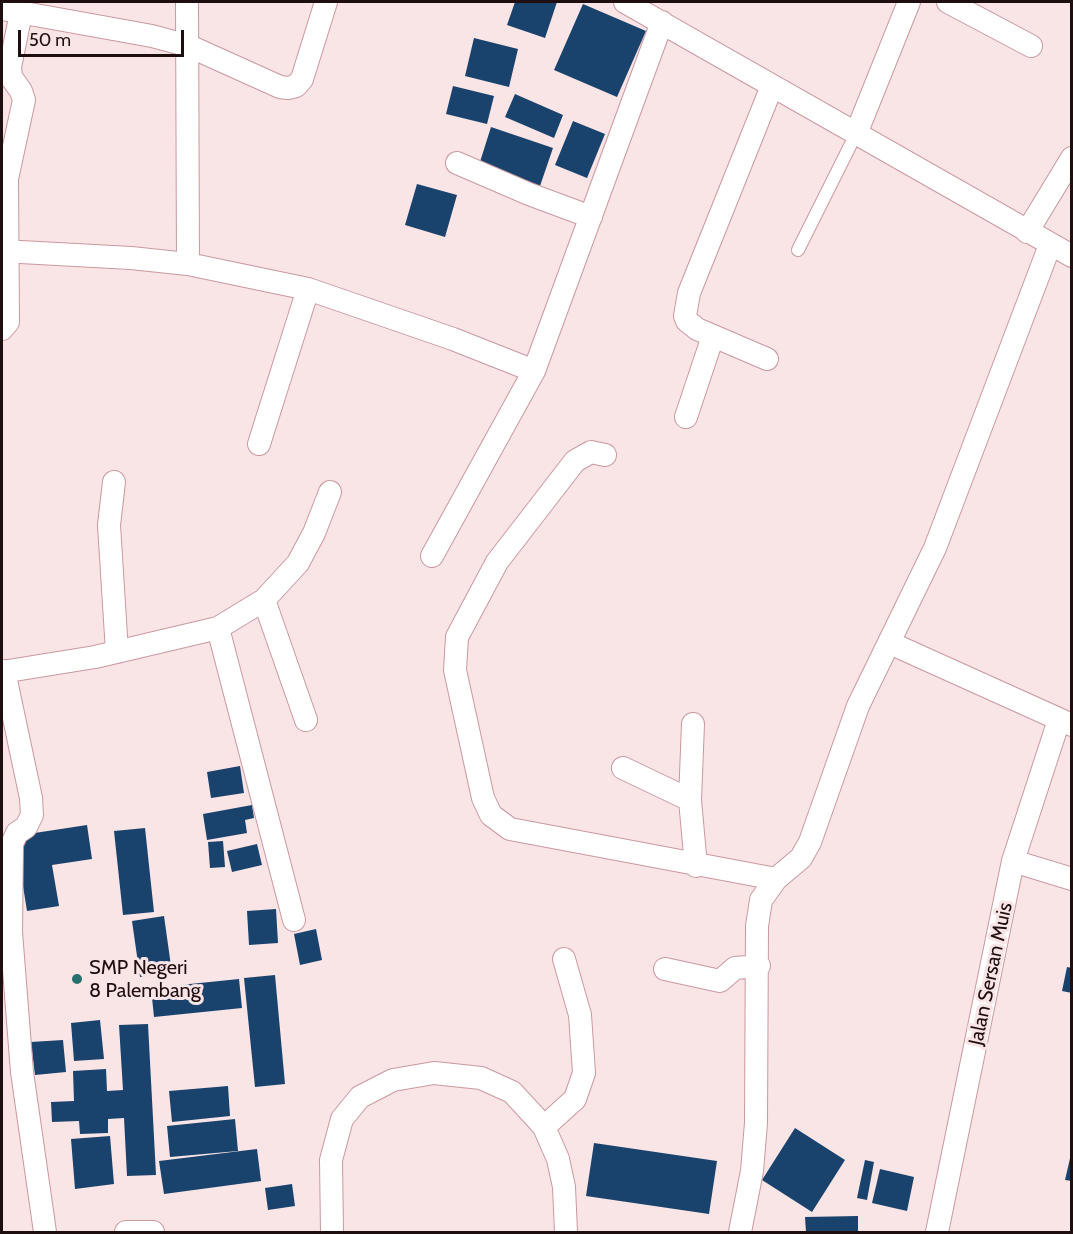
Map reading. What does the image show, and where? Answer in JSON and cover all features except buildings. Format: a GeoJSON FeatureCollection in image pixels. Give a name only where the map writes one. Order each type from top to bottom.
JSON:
{"type":"FeatureCollection","features":[{"type":"Feature","properties":{"kind":"street"},"geometry":{"type":"LineString","coordinates":[[187,2],[189,46],[188,264]]}},
{"type":"Feature","properties":{"kind":"street"},"geometry":{"type":"LineString","coordinates":[[2,329],[8,322],[9,271],[4,251],[7,179],[24,100],[21,91],[11,77],[11,11],[152,36],[189,46],[280,87],[296,86],[302,79],[326,2]]}},
{"type":"Feature","properties":{"kind":"street"},"geometry":{"type":"LineString","coordinates":[[625,2],[1071,256]]}},
{"type":"Feature","properties":{"kind":"street"},"geometry":{"type":"LineString","coordinates":[[856,134],[909,2]]}},
{"type":"Feature","properties":{"kind":"street"},"geometry":{"type":"LineString","coordinates":[[948,2],[1031,46]]}},
{"type":"Feature","properties":{"kind":"street"},"geometry":{"type":"LineString","coordinates":[[432,556],[534,371],[662,22]]}},
{"type":"Feature","properties":{"kind":"street"},"geometry":{"type":"LineString","coordinates":[[767,358],[691,326],[687,321],[685,309],[771,86]]}},
{"type":"Feature","properties":{"kind":"street"},"geometry":{"type":"LineString","coordinates":[[1027,232],[1071,158]]}},
{"type":"Feature","properties":{"kind":"street"},"geometry":{"type":"LineString","coordinates":[[457,163],[591,217]]}},
{"type":"Feature","properties":{"kind":"street"},"geometry":{"type":"LineString","coordinates":[[740,1233],[752,1171],[756,1122],[758,911],[761,900],[776,879],[792,867],[810,842],[858,706],[935,548],[1050,245]]}},
{"type":"Feature","properties":{"kind":"street"},"geometry":{"type":"LineString","coordinates":[[4,251],[188,264],[308,289],[453,339],[534,371]]}},
{"type":"Feature","properties":{"kind":"street"},"geometry":{"type":"LineString","coordinates":[[259,444],[308,289]]}},
{"type":"Feature","properties":{"kind":"street"},"geometry":{"type":"LineString","coordinates":[[686,417],[713,336]]}},
{"type":"Feature","properties":{"kind":"street"},"geometry":{"type":"LineString","coordinates":[[605,455],[591,452],[575,461],[497,562],[457,637],[455,670],[475,769],[491,816],[510,829],[696,866],[776,879]]}},
{"type":"Feature","properties":{"kind":"street"},"geometry":{"type":"LineString","coordinates":[[114,482],[110,525],[117,652]]}},
{"type":"Feature","properties":{"kind":"street"},"geometry":{"type":"LineString","coordinates":[[45,1233],[22,1072],[6,933],[12,844],[17,833],[26,827],[32,815],[31,798],[3,671],[117,652],[218,628],[264,600],[304,555],[330,492]]}},
{"type":"Feature","properties":{"kind":"street"},"geometry":{"type":"LineString","coordinates":[[264,600],[306,720]]}},
{"type":"Feature","properties":{"kind":"street"},"geometry":{"type":"LineString","coordinates":[[218,628],[294,920]]}},
{"type":"Feature","properties":{"kind":"street"},"geometry":{"type":"LineString","coordinates":[[890,643],[1065,723]]}},
{"type":"Feature","properties":{"kind":"street","name":"Jalan Sersan Muis"},"geometry":{"type":"LineString","coordinates":[[937,1233],[1013,861],[1065,723]]}},
{"type":"Feature","properties":{"kind":"street"},"geometry":{"type":"LineString","coordinates":[[693,724],[690,800],[696,866]]}},
{"type":"Feature","properties":{"kind":"street"},"geometry":{"type":"LineString","coordinates":[[623,768],[690,800]]}},
{"type":"Feature","properties":{"kind":"street"},"geometry":{"type":"LineString","coordinates":[[1013,861],[1071,879]]}},
{"type":"Feature","properties":{"kind":"street"},"geometry":{"type":"LineString","coordinates":[[544,1127],[575,1099],[584,1073],[580,1015],[564,959]]}},
{"type":"Feature","properties":{"kind":"street"},"geometry":{"type":"LineString","coordinates":[[665,969],[720,981],[735,968],[759,966]]}},
{"type":"Feature","properties":{"kind":"street"},"geometry":{"type":"LineString","coordinates":[[332,1233],[331,1160],[342,1119],[360,1097],[393,1080],[434,1073],[481,1078],[512,1092],[544,1127],[558,1159],[564,1187],[566,1233]]}},
{"type":"Feature","properties":{"kind":"street"},"geometry":{"type":"LineString","coordinates":[[126,1233],[145,1230],[153,1233]]}},
{"type":"Feature","properties":{"kind":"lane"},"geometry":{"type":"LineString","coordinates":[[798,250],[856,134]]}},
{"type":"Feature","properties":{"kind":"place","name":"SMP Negeri 8 Palembang"},"geometry":{"type":"Point","coordinates":[77,979]}}]}
